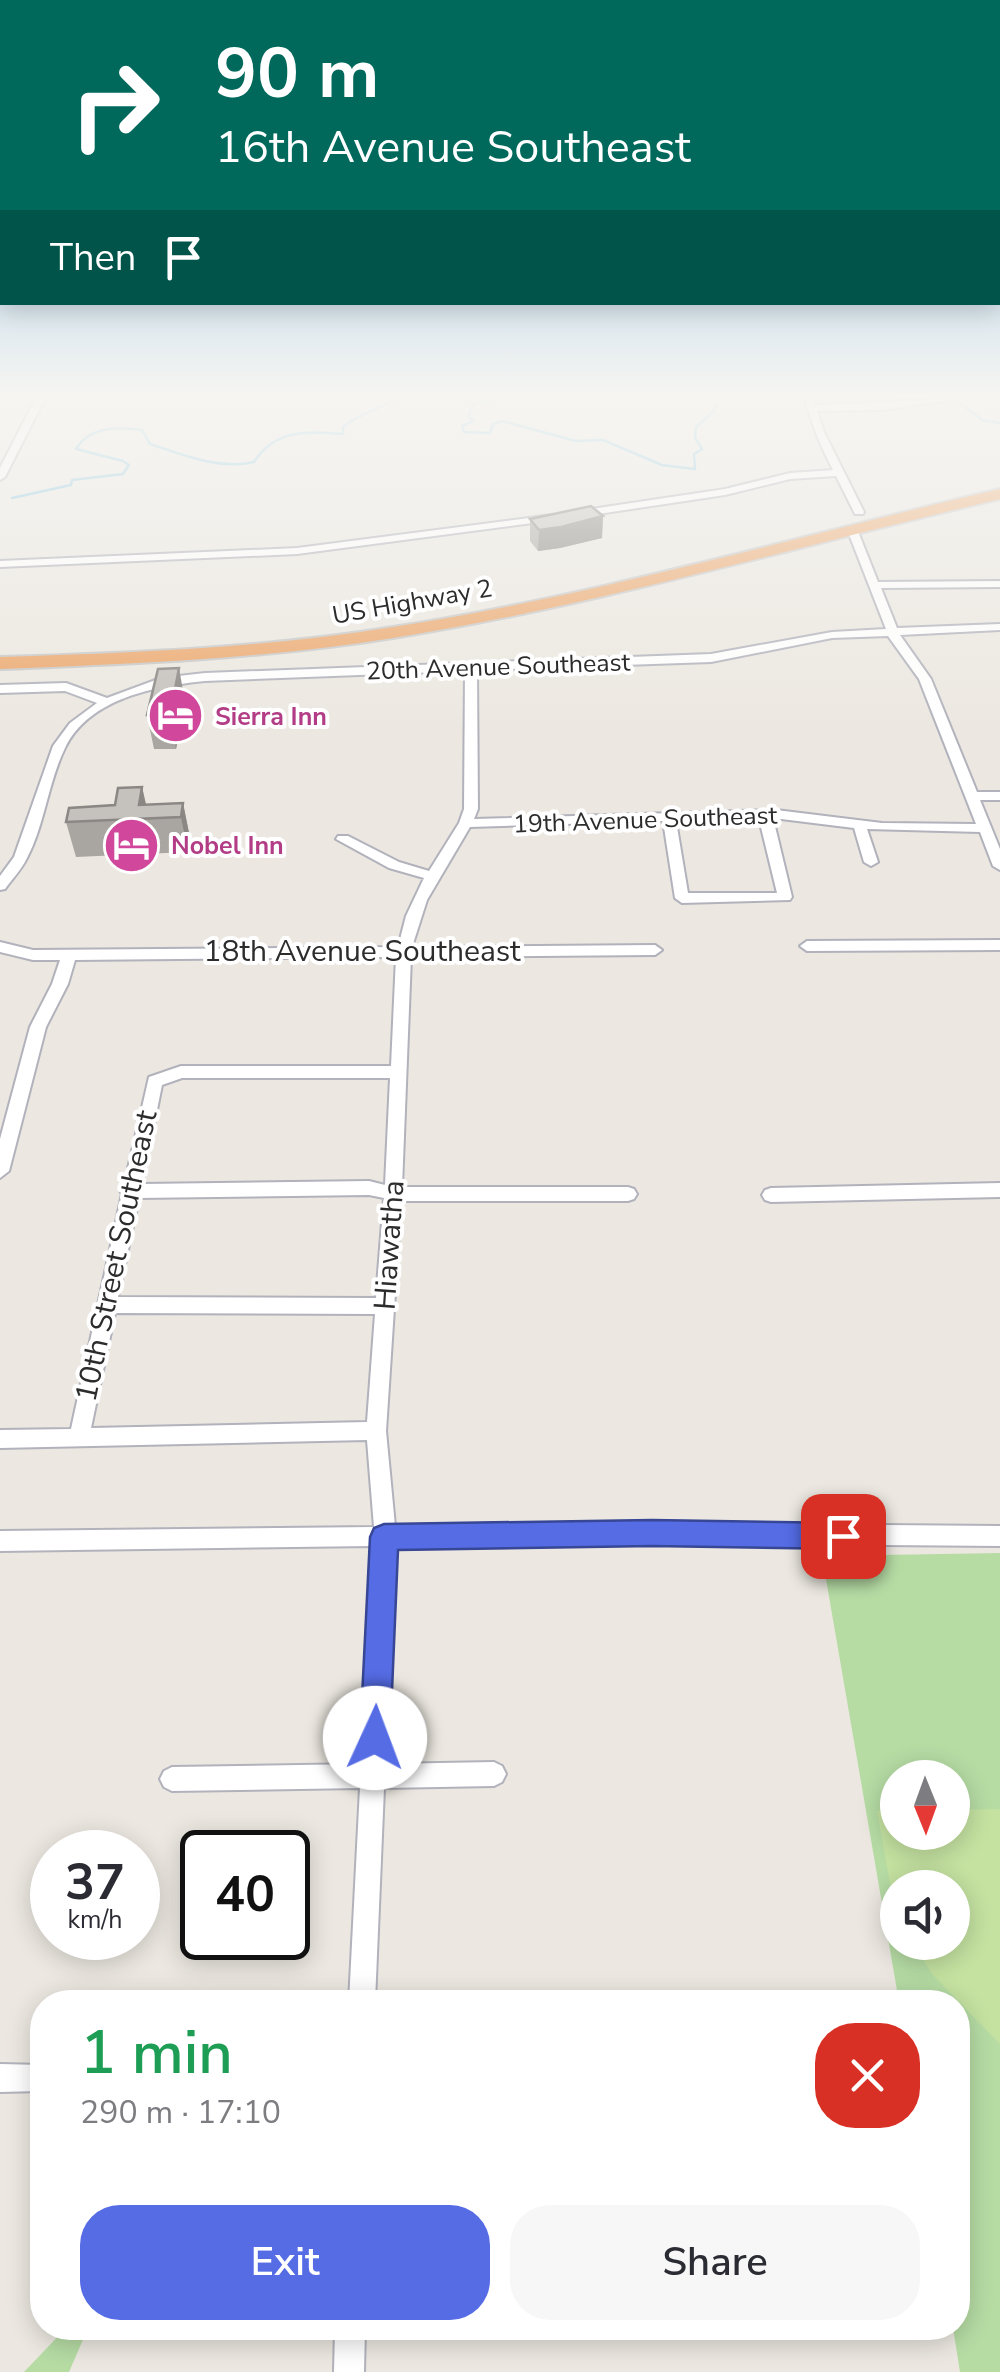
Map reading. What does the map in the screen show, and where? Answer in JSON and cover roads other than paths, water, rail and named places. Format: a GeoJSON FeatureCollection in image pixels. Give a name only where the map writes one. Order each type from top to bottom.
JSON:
{"type":"FeatureCollection","features":[{"type":"Feature","properties":{"kind":"highway"},"geometry":{"type":"LineString","coordinates":[[856,521],[857,524],[905,509]]}},
{"type":"Feature","properties":{"kind":"highway","name":"US Highway 2"},"geometry":{"type":"LineString","coordinates":[[612,569],[922,509]]}},
{"type":"Feature","properties":{"kind":"highway","name":"US Highway 2"},"geometry":{"type":"LineString","coordinates":[[0,660],[230,652],[393,633],[727,559],[856,521]]}},
{"type":"Feature","properties":{"kind":"highway","name":"US Highway 2"},"geometry":{"type":"LineString","coordinates":[[0,646],[218,636],[382,618],[562,580]]}},
{"type":"Feature","properties":{"kind":"highway"},"geometry":{"type":"LineString","coordinates":[[0,660],[218,636]]}},
{"type":"Feature","properties":{"kind":"street"},"geometry":{"type":"LineString","coordinates":[[0,564],[297,551],[616,509]]}},
{"type":"Feature","properties":{"kind":"street"},"geometry":{"type":"LineString","coordinates":[[851,509],[892,630],[926,678],[1000,866]]}},
{"type":"Feature","properties":{"kind":"street"},"geometry":{"type":"LineString","coordinates":[[876,584],[1000,584]]}},
{"type":"Feature","properties":{"kind":"street","name":"20th Avenue Southeast"},"geometry":{"type":"LineString","coordinates":[[107,702],[142,687],[205,677],[711,658],[811,638],[892,630],[1000,627]]}},
{"type":"Feature","properties":{"kind":"street"},"geometry":{"type":"LineString","coordinates":[[343,839],[394,865],[432,876],[466,823],[471,794],[471,666]]}},
{"type":"Feature","properties":{"kind":"street"},"geometry":{"type":"LineString","coordinates":[[0,689],[66,687],[107,702]]}},
{"type":"Feature","properties":{"kind":"street"},"geometry":{"type":"LineString","coordinates":[[0,886],[21,857],[59,746],[74,726],[107,702]]}},
{"type":"Feature","properties":{"kind":"street"},"geometry":{"type":"LineString","coordinates":[[972,796],[1000,796]]}},
{"type":"Feature","properties":{"kind":"street"},"geometry":{"type":"LineString","coordinates":[[668,819],[682,898],[785,897],[765,814]]}},
{"type":"Feature","properties":{"kind":"street","name":"19th Avenue Southeast"},"geometry":{"type":"LineString","coordinates":[[466,823],[765,814],[862,826],[984,828]]}},
{"type":"Feature","properties":{"kind":"street"},"geometry":{"type":"LineString","coordinates":[[862,826],[870,862]]}},
{"type":"Feature","properties":{"kind":"street","name":"Hiawatha"},"geometry":{"type":"LineString","coordinates":[[363,1990],[384,1537],[384,1495],[376,1431],[394,1194],[404,952],[409,920],[432,876]]}},
{"type":"Feature","properties":{"kind":"street"},"geometry":{"type":"LineString","coordinates":[[807,946],[1000,944]]}},
{"type":"Feature","properties":{"kind":"street","name":"18th Avenue Southeast"},"geometry":{"type":"LineString","coordinates":[[0,947],[33,954],[70,955],[656,950]]}},
{"type":"Feature","properties":{"kind":"street"},"geometry":{"type":"LineString","coordinates":[[0,1171],[38,1027],[70,955]]}},
{"type":"Feature","properties":{"kind":"street","name":"10th Street Southeast"},"geometry":{"type":"LineString","coordinates":[[79,1438],[150,1088],[162,1076],[181,1072],[399,1072]]}},
{"type":"Feature","properties":{"kind":"street"},"geometry":{"type":"LineString","coordinates":[[129,1191],[369,1188],[394,1194],[628,1194]]}},
{"type":"Feature","properties":{"kind":"street"},"geometry":{"type":"LineString","coordinates":[[771,1196],[1000,1190]]}},
{"type":"Feature","properties":{"kind":"street"},"geometry":{"type":"LineString","coordinates":[[106,1305],[384,1306]]}},
{"type":"Feature","properties":{"kind":"street"},"geometry":{"type":"LineString","coordinates":[[0,1440],[376,1431]]}},
{"type":"Feature","properties":{"kind":"street"},"geometry":{"type":"LineString","coordinates":[[0,1541],[652,1533],[1000,1536]]}},
{"type":"Feature","properties":{"kind":"street"},"geometry":{"type":"LineString","coordinates":[[172,1779],[494,1774]]}},
{"type":"Feature","properties":{"kind":"street"},"geometry":{"type":"LineString","coordinates":[[0,2078],[30,2078]]}},
{"type":"Feature","properties":{"kind":"street"},"geometry":{"type":"LineString","coordinates":[[349,2372],[350,2340]]}},
{"type":"Feature","properties":{"kind":"place","name":"Sierra Inn"},"geometry":{"type":"Point","coordinates":[176,716]}},
{"type":"Feature","properties":{"kind":"place","name":"Nobel Inn"},"geometry":{"type":"Point","coordinates":[132,845]}}]}
